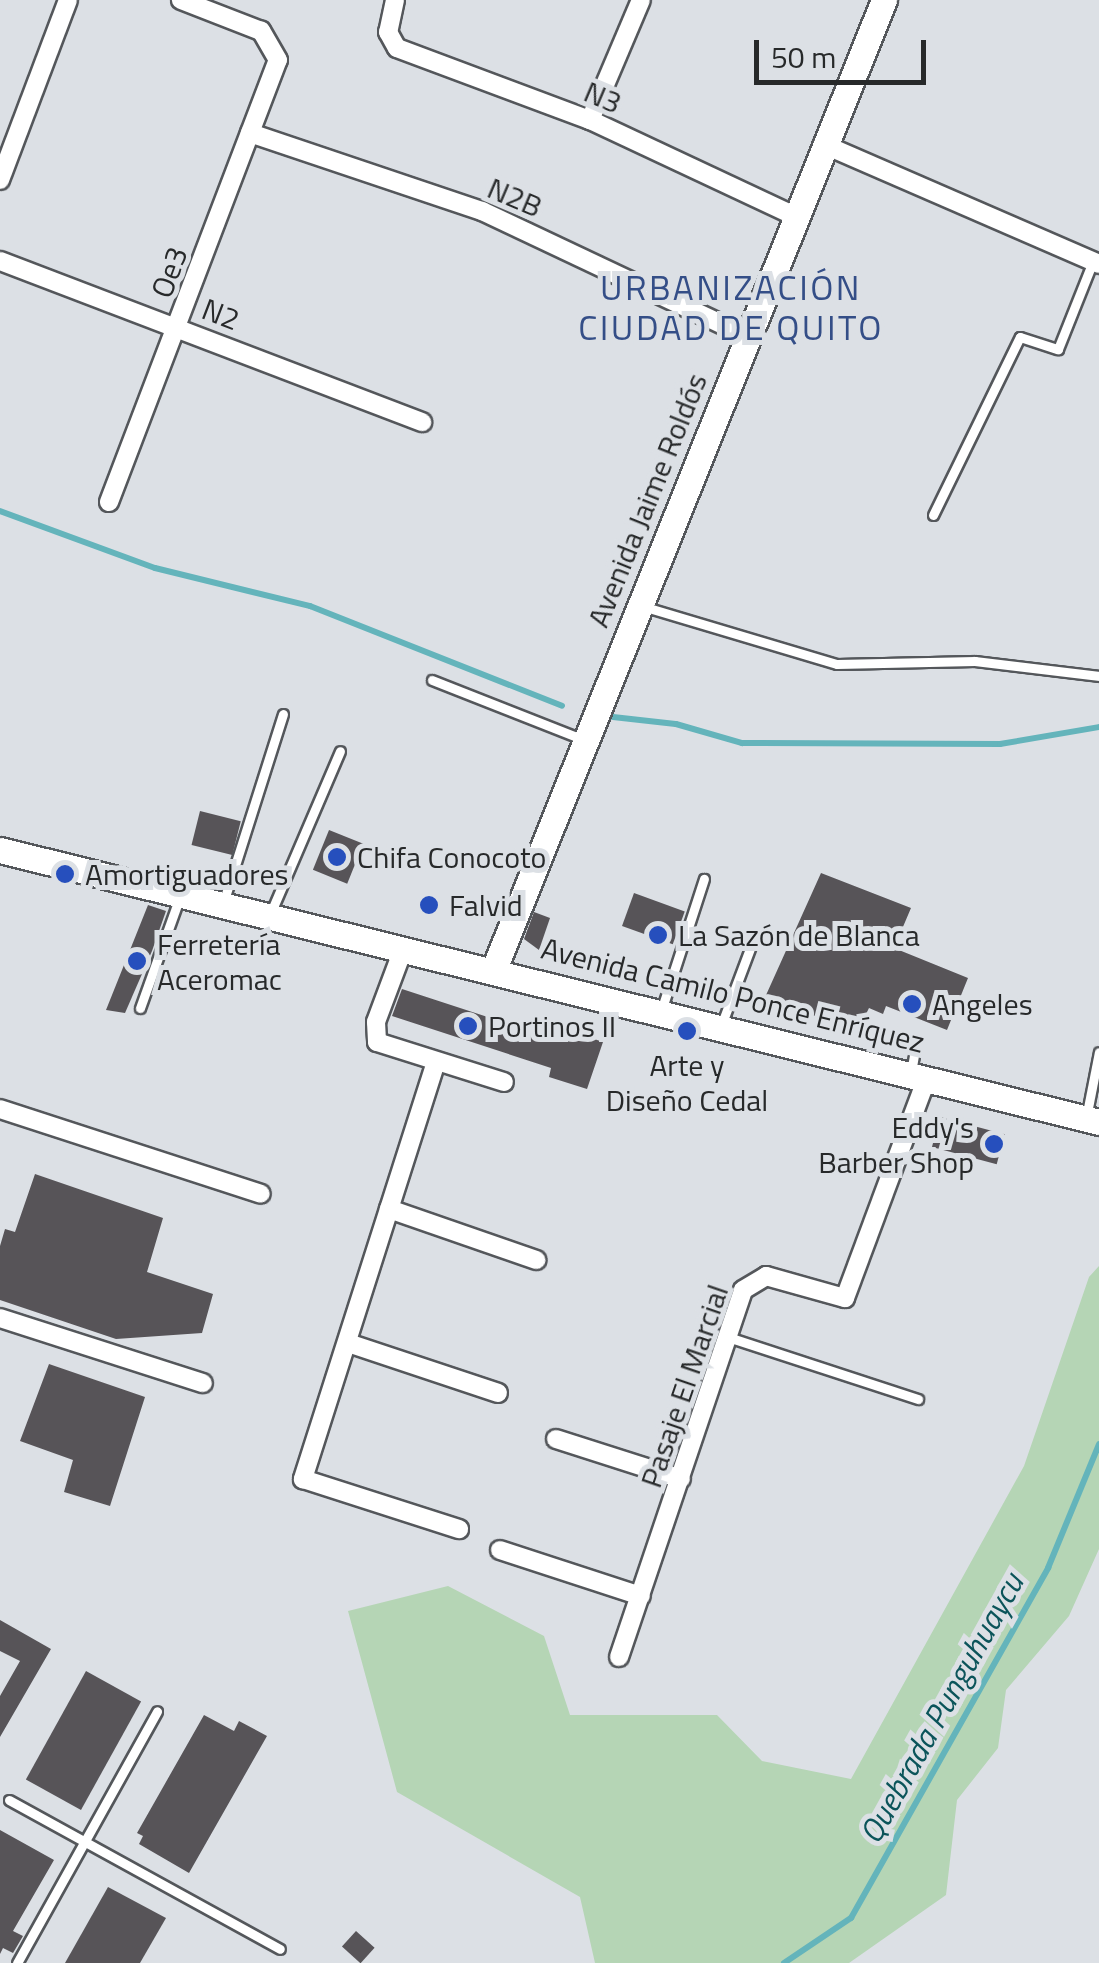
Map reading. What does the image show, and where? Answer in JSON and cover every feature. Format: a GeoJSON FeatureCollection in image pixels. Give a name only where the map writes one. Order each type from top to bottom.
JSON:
{"type":"FeatureCollection","features":[{"type":"Feature","properties":{"kind":"main road","name":"Avenida Jaime Roldós"},"geometry":{"type":"LineString","coordinates":[[494,969],[884,0]]}},
{"type":"Feature","properties":{"kind":"main road","name":"Avenida Camilo Ponce Enríquez"},"geometry":{"type":"LineString","coordinates":[[0,850],[494,969],[1092,1120]]}},
{"type":"Feature","properties":{"kind":"street"},"geometry":{"type":"LineString","coordinates":[[0,180],[68,0]]}},
{"type":"Feature","properties":{"kind":"street","name":"Oe3"},"geometry":{"type":"LineString","coordinates":[[109,502],[278,60],[267,35],[181,0]]}},
{"type":"Feature","properties":{"kind":"street","name":"N3"},"geometry":{"type":"LineString","coordinates":[[394,0],[388,32],[397,48],[590,120],[798,218]]}},
{"type":"Feature","properties":{"kind":"street"},"geometry":{"type":"LineString","coordinates":[[590,120],[641,0]]}},
{"type":"Feature","properties":{"kind":"street","name":"N2B"},"geometry":{"type":"LineString","coordinates":[[250,133],[482,212],[750,337]]}},
{"type":"Feature","properties":{"kind":"street"},"geometry":{"type":"LineString","coordinates":[[823,144],[1096,262]]}},
{"type":"Feature","properties":{"kind":"street","name":"N2"},"geometry":{"type":"LineString","coordinates":[[0,262],[422,422]]}},
{"type":"Feature","properties":{"kind":"street"},"geometry":{"type":"LineString","coordinates":[[404,947],[376,1022],[378,1042],[436,1066],[504,1082]]}},
{"type":"Feature","properties":{"kind":"street"},"geometry":{"type":"LineString","coordinates":[[436,1066],[303,1479],[459,1530]]}},
{"type":"Feature","properties":{"kind":"street","name":"Pasaje El Marcial"},"geometry":{"type":"LineString","coordinates":[[620,1657],[728,1337],[751,1280],[766,1276],[845,1298],[919,1076]]}},
{"type":"Feature","properties":{"kind":"street"},"geometry":{"type":"LineString","coordinates":[[0,1109],[261,1194]]}},
{"type":"Feature","properties":{"kind":"street"},"geometry":{"type":"LineString","coordinates":[[389,1209],[536,1260]]}},
{"type":"Feature","properties":{"kind":"street"},"geometry":{"type":"LineString","coordinates":[[0,1318],[203,1382]]}},
{"type":"Feature","properties":{"kind":"street"},"geometry":{"type":"LineString","coordinates":[[348,1343],[498,1394]]}},
{"type":"Feature","properties":{"kind":"street"},"geometry":{"type":"LineString","coordinates":[[556,1439],[681,1478]]}},
{"type":"Feature","properties":{"kind":"street"},"geometry":{"type":"LineString","coordinates":[[500,1550],[640,1596]]}},
{"type":"Feature","properties":{"kind":"lane"},"geometry":{"type":"LineString","coordinates":[[933,515],[1020,337],[1058,349],[1096,262]]}},
{"type":"Feature","properties":{"kind":"lane"},"geometry":{"type":"LineString","coordinates":[[638,604],[836,664],[975,661],[1099,676]]}},
{"type":"Feature","properties":{"kind":"lane"},"geometry":{"type":"LineString","coordinates":[[432,680],[584,740]]}},
{"type":"Feature","properties":{"kind":"lane"},"geometry":{"type":"LineString","coordinates":[[223,903],[252,817],[251,798],[283,714]]}},
{"type":"Feature","properties":{"kind":"lane"},"geometry":{"type":"LineString","coordinates":[[270,915],[340,751]]}},
{"type":"Feature","properties":{"kind":"lane"},"geometry":{"type":"LineString","coordinates":[[661,1011],[704,879]]}},
{"type":"Feature","properties":{"kind":"lane"},"geometry":{"type":"LineString","coordinates":[[140,1008],[181,893]]}},
{"type":"Feature","properties":{"kind":"lane"},"geometry":{"type":"LineString","coordinates":[[721,1026],[752,943]]}},
{"type":"Feature","properties":{"kind":"lane"},"geometry":{"type":"LineString","coordinates":[[868,1029],[916,1044],[919,1076]]}},
{"type":"Feature","properties":{"kind":"lane"},"geometry":{"type":"LineString","coordinates":[[1092,1120],[1099,1052]]}},
{"type":"Feature","properties":{"kind":"lane"},"geometry":{"type":"LineString","coordinates":[[728,1337],[918,1399]]}},
{"type":"Feature","properties":{"kind":"lane"},"geometry":{"type":"LineString","coordinates":[[17,1963],[158,1710]]}},
{"type":"Feature","properties":{"kind":"lane"},"geometry":{"type":"LineString","coordinates":[[9,1800],[280,1949]]}},
{"type":"Feature","properties":{"kind":"green space"},"geometry":{"type":"Polygon","coordinates":[[[1099,1266],[1099,1549],[1069,1616],[1006,1690],[998,1748],[957,1800],[946,1895],[849,1963],[595,1963],[580,1897],[397,1792],[348,1611],[448,1586],[544,1636],[570,1715],[717,1715],[762,1761],[851,1779],[1024,1466],[1089,1277],[1099,1266]]]}},
{"type":"Feature","properties":{"kind":"building"},"geometry":{"type":"Polygon","coordinates":[[[200,811],[241,821],[232,855],[192,845],[200,811]]]}},
{"type":"Feature","properties":{"kind":"building","name":"Chifa Conocoto"},"geometry":{"type":"Polygon","coordinates":[[[329,830],[363,844],[347,884],[313,870],[329,830]]]}},
{"type":"Feature","properties":{"kind":"building"},"geometry":{"type":"Polygon","coordinates":[[[821,873],[911,908],[894,948],[968,978],[947,1030],[886,1006],[883,1014],[869,1008],[860,1026],[762,1004],[821,873]]]}},
{"type":"Feature","properties":{"kind":"building"},"geometry":{"type":"Polygon","coordinates":[[[634,893],[685,911],[673,944],[622,926],[634,893]]]}},
{"type":"Feature","properties":{"kind":"building","name":"Ferretería Aceromac"},"geometry":{"type":"Polygon","coordinates":[[[148,905],[166,911],[152,951],[125,1013],[106,1010],[148,905]]]}},
{"type":"Feature","properties":{"kind":"building"},"geometry":{"type":"Polygon","coordinates":[[[534,912],[550,918],[539,950],[524,939],[534,912]]]}},
{"type":"Feature","properties":{"kind":"building","name":"Portinos II"},"geometry":{"type":"Polygon","coordinates":[[[402,989],[561,1041],[565,1029],[603,1042],[587,1089],[549,1077],[551,1068],[392,1016],[402,989]]]}},
{"type":"Feature","properties":{"kind":"building"},"geometry":{"type":"Polygon","coordinates":[[[940,1117],[1005,1134],[997,1164],[932,1147],[940,1117]]]}},
{"type":"Feature","properties":{"kind":"building"},"geometry":{"type":"Polygon","coordinates":[[[35,1174],[163,1218],[147,1272],[213,1294],[202,1333],[116,1339],[0,1300],[0,1246],[5,1229],[15,1232],[35,1174]]]}},
{"type":"Feature","properties":{"kind":"building"},"geometry":{"type":"Polygon","coordinates":[[[49,1364],[145,1397],[110,1506],[64,1492],[73,1460],[20,1441],[49,1364]]]}},
{"type":"Feature","properties":{"kind":"building"},"geometry":{"type":"Polygon","coordinates":[[[0,1620],[51,1649],[0,1737],[0,1696],[20,1661],[0,1651],[0,1620]]]}},
{"type":"Feature","properties":{"kind":"building"},"geometry":{"type":"Polygon","coordinates":[[[86,1671],[141,1702],[81,1810],[26,1779],[86,1671]]]}},
{"type":"Feature","properties":{"kind":"building"},"geometry":{"type":"Polygon","coordinates":[[[204,1715],[234,1731],[239,1721],[267,1736],[189,1873],[139,1844],[143,1836],[137,1833],[204,1715]]]}},
{"type":"Feature","properties":{"kind":"building"},"geometry":{"type":"Polygon","coordinates":[[[0,1830],[54,1860],[13,1931],[23,1936],[13,1953],[3,1948],[0,1954],[0,1830]]]}},
{"type":"Feature","properties":{"kind":"building"},"geometry":{"type":"Polygon","coordinates":[[[108,1887],[166,1918],[140,1963],[65,1963],[108,1887]]]}},
{"type":"Feature","properties":{"kind":"building"},"geometry":{"type":"Polygon","coordinates":[[[356,1931],[375,1948],[360,1963],[342,1947],[356,1931]]]}},
{"type":"Feature","properties":{"kind":"waterway"},"geometry":{"type":"LineString","coordinates":[[0,511],[155,568],[310,606],[562,706]]}},
{"type":"Feature","properties":{"kind":"waterway"},"geometry":{"type":"LineString","coordinates":[[613,717],[676,724],[742,743],[1000,744],[1099,727]]}},
{"type":"Feature","properties":{"kind":"waterway","name":"Quebrada Punguhuaycu"},"geometry":{"type":"LineString","coordinates":[[784,1963],[851,1918],[1048,1568],[1099,1444]]}},
{"type":"Feature","properties":{"kind":"place","name":"Chifa Conocoto"},"geometry":{"type":"Point","coordinates":[337,857]}},
{"type":"Feature","properties":{"kind":"place","name":"Amortiguadores"},"geometry":{"type":"Point","coordinates":[65,874]}},
{"type":"Feature","properties":{"kind":"place","name":"Falvid"},"geometry":{"type":"Point","coordinates":[429,905]}},
{"type":"Feature","properties":{"kind":"place","name":"La Sazón de Blanca"},"geometry":{"type":"Point","coordinates":[658,935]}},
{"type":"Feature","properties":{"kind":"place","name":"Ferretería Aceromac"},"geometry":{"type":"Point","coordinates":[137,961]}},
{"type":"Feature","properties":{"kind":"place","name":"Angeles"},"geometry":{"type":"Point","coordinates":[912,1004]}},
{"type":"Feature","properties":{"kind":"place","name":"Portinos II"},"geometry":{"type":"Point","coordinates":[468,1026]}},
{"type":"Feature","properties":{"kind":"place","name":"Arte y Diseño Cedal"},"geometry":{"type":"Point","coordinates":[687,1031]}},
{"type":"Feature","properties":{"kind":"place","name":"Eddy's Barber Shop"},"geometry":{"type":"Point","coordinates":[994,1144]}},
{"type":"Feature","properties":{"kind":"district","name":"URBANIZACIÓN CIUDAD DE QUITO"},"geometry":{"type":"Point","coordinates":[731,307]}}]}
